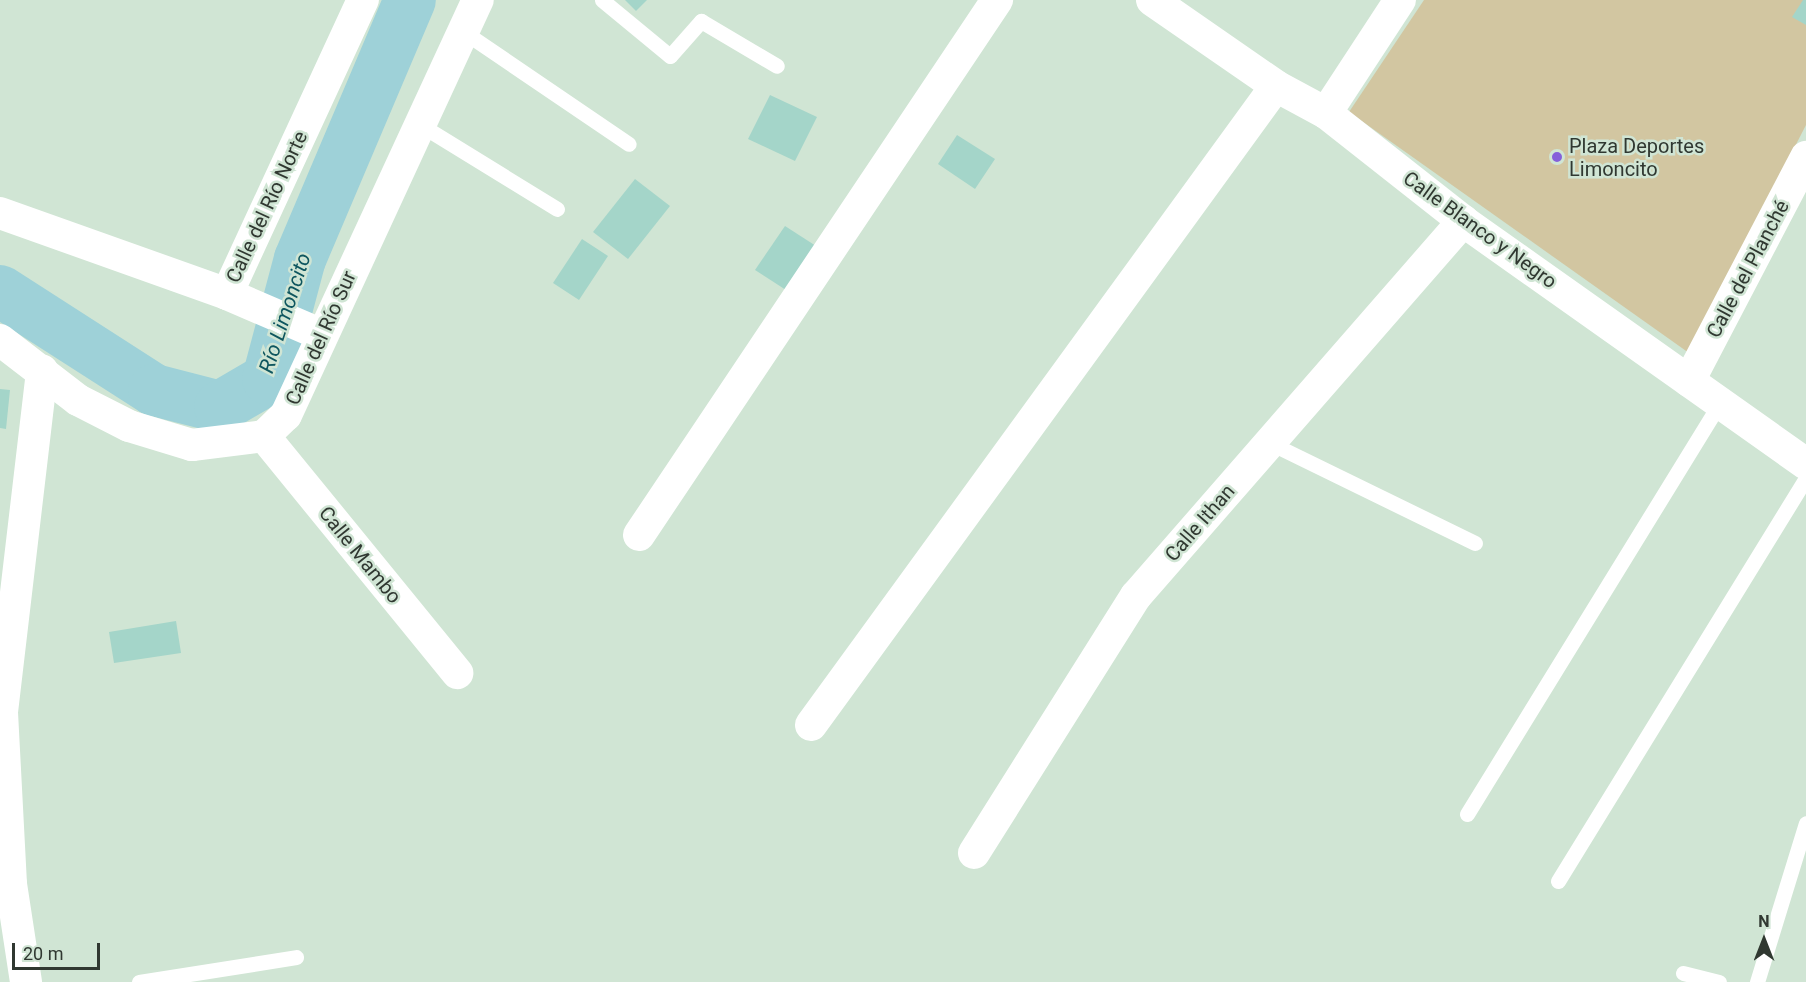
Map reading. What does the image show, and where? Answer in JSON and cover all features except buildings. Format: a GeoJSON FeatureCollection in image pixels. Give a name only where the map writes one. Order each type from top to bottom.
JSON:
{"type":"FeatureCollection","features":[{"type":"Feature","properties":{"kind":"street","name":"Calle del Río Norte"},"geometry":{"type":"LineString","coordinates":[[0,213],[227,294],[363,0]]}},
{"type":"Feature","properties":{"kind":"street","name":"Calle del Río Sur"},"geometry":{"type":"LineString","coordinates":[[264,436],[286,415],[478,0]]}},
{"type":"Feature","properties":{"kind":"street"},"geometry":{"type":"LineString","coordinates":[[639,535],[997,0]]}},
{"type":"Feature","properties":{"kind":"street","name":"Calle Blanco y Negro"},"geometry":{"type":"LineString","coordinates":[[1152,0],[1276,86],[1326,113],[1463,221],[1806,464]]}},
{"type":"Feature","properties":{"kind":"street"},"geometry":{"type":"LineString","coordinates":[[1326,113],[1400,0]]}},
{"type":"Feature","properties":{"kind":"street"},"geometry":{"type":"LineString","coordinates":[[811,724],[1276,86]]}},
{"type":"Feature","properties":{"kind":"street","name":"Calle del Planché"},"geometry":{"type":"LineString","coordinates":[[1689,381],[1806,157]]}},
{"type":"Feature","properties":{"kind":"street","name":"Calle Ithan"},"geometry":{"type":"LineString","coordinates":[[974,853],[1136,596],[1463,221]]}},
{"type":"Feature","properties":{"kind":"street"},"geometry":{"type":"LineString","coordinates":[[227,294],[322,335]]}},
{"type":"Feature","properties":{"kind":"street"},"geometry":{"type":"LineString","coordinates":[[0,339],[78,400],[129,426],[192,445],[264,436]]}},
{"type":"Feature","properties":{"kind":"street"},"geometry":{"type":"LineString","coordinates":[[26,982],[11,885],[2,712],[42,370]]}},
{"type":"Feature","properties":{"kind":"street","name":"Calle Mambo"},"geometry":{"type":"LineString","coordinates":[[264,436],[457,674]]}},
{"type":"Feature","properties":{"kind":"lane"},"geometry":{"type":"LineString","coordinates":[[602,0],[670,56],[701,21],[777,66]]}},
{"type":"Feature","properties":{"kind":"lane"},"geometry":{"type":"LineString","coordinates":[[464,32],[629,144]]}},
{"type":"Feature","properties":{"kind":"lane"},"geometry":{"type":"LineString","coordinates":[[419,124],[557,209]]}},
{"type":"Feature","properties":{"kind":"lane"},"geometry":{"type":"LineString","coordinates":[[1467,814],[1720,403]]}},
{"type":"Feature","properties":{"kind":"lane"},"geometry":{"type":"LineString","coordinates":[[1270,443],[1475,543]]}},
{"type":"Feature","properties":{"kind":"lane"},"geometry":{"type":"LineString","coordinates":[[1558,881],[1806,478]]}},
{"type":"Feature","properties":{"kind":"lane"},"geometry":{"type":"LineString","coordinates":[[1757,982],[1806,823]]}},
{"type":"Feature","properties":{"kind":"lane"},"geometry":{"type":"LineString","coordinates":[[139,982],[296,957]]}},
{"type":"Feature","properties":{"kind":"lane"},"geometry":{"type":"LineString","coordinates":[[1683,974],[1719,982]]}},
{"type":"Feature","properties":{"kind":"shaded area"},"geometry":{"type":"Polygon","coordinates":[[[1424,0],[1806,0],[1806,125],[1689,353],[1349,112],[1424,0]]]}},
{"type":"Feature","properties":{"kind":"waterway","name":"Río Limoncito"},"geometry":{"type":"LineString","coordinates":[[0,291],[154,390],[220,407],[268,379],[300,259],[410,0]]}},
{"type":"Feature","properties":{"kind":"place","name":"Plaza Deportes Limoncito"},"geometry":{"type":"Point","coordinates":[1557,157]}}]}
